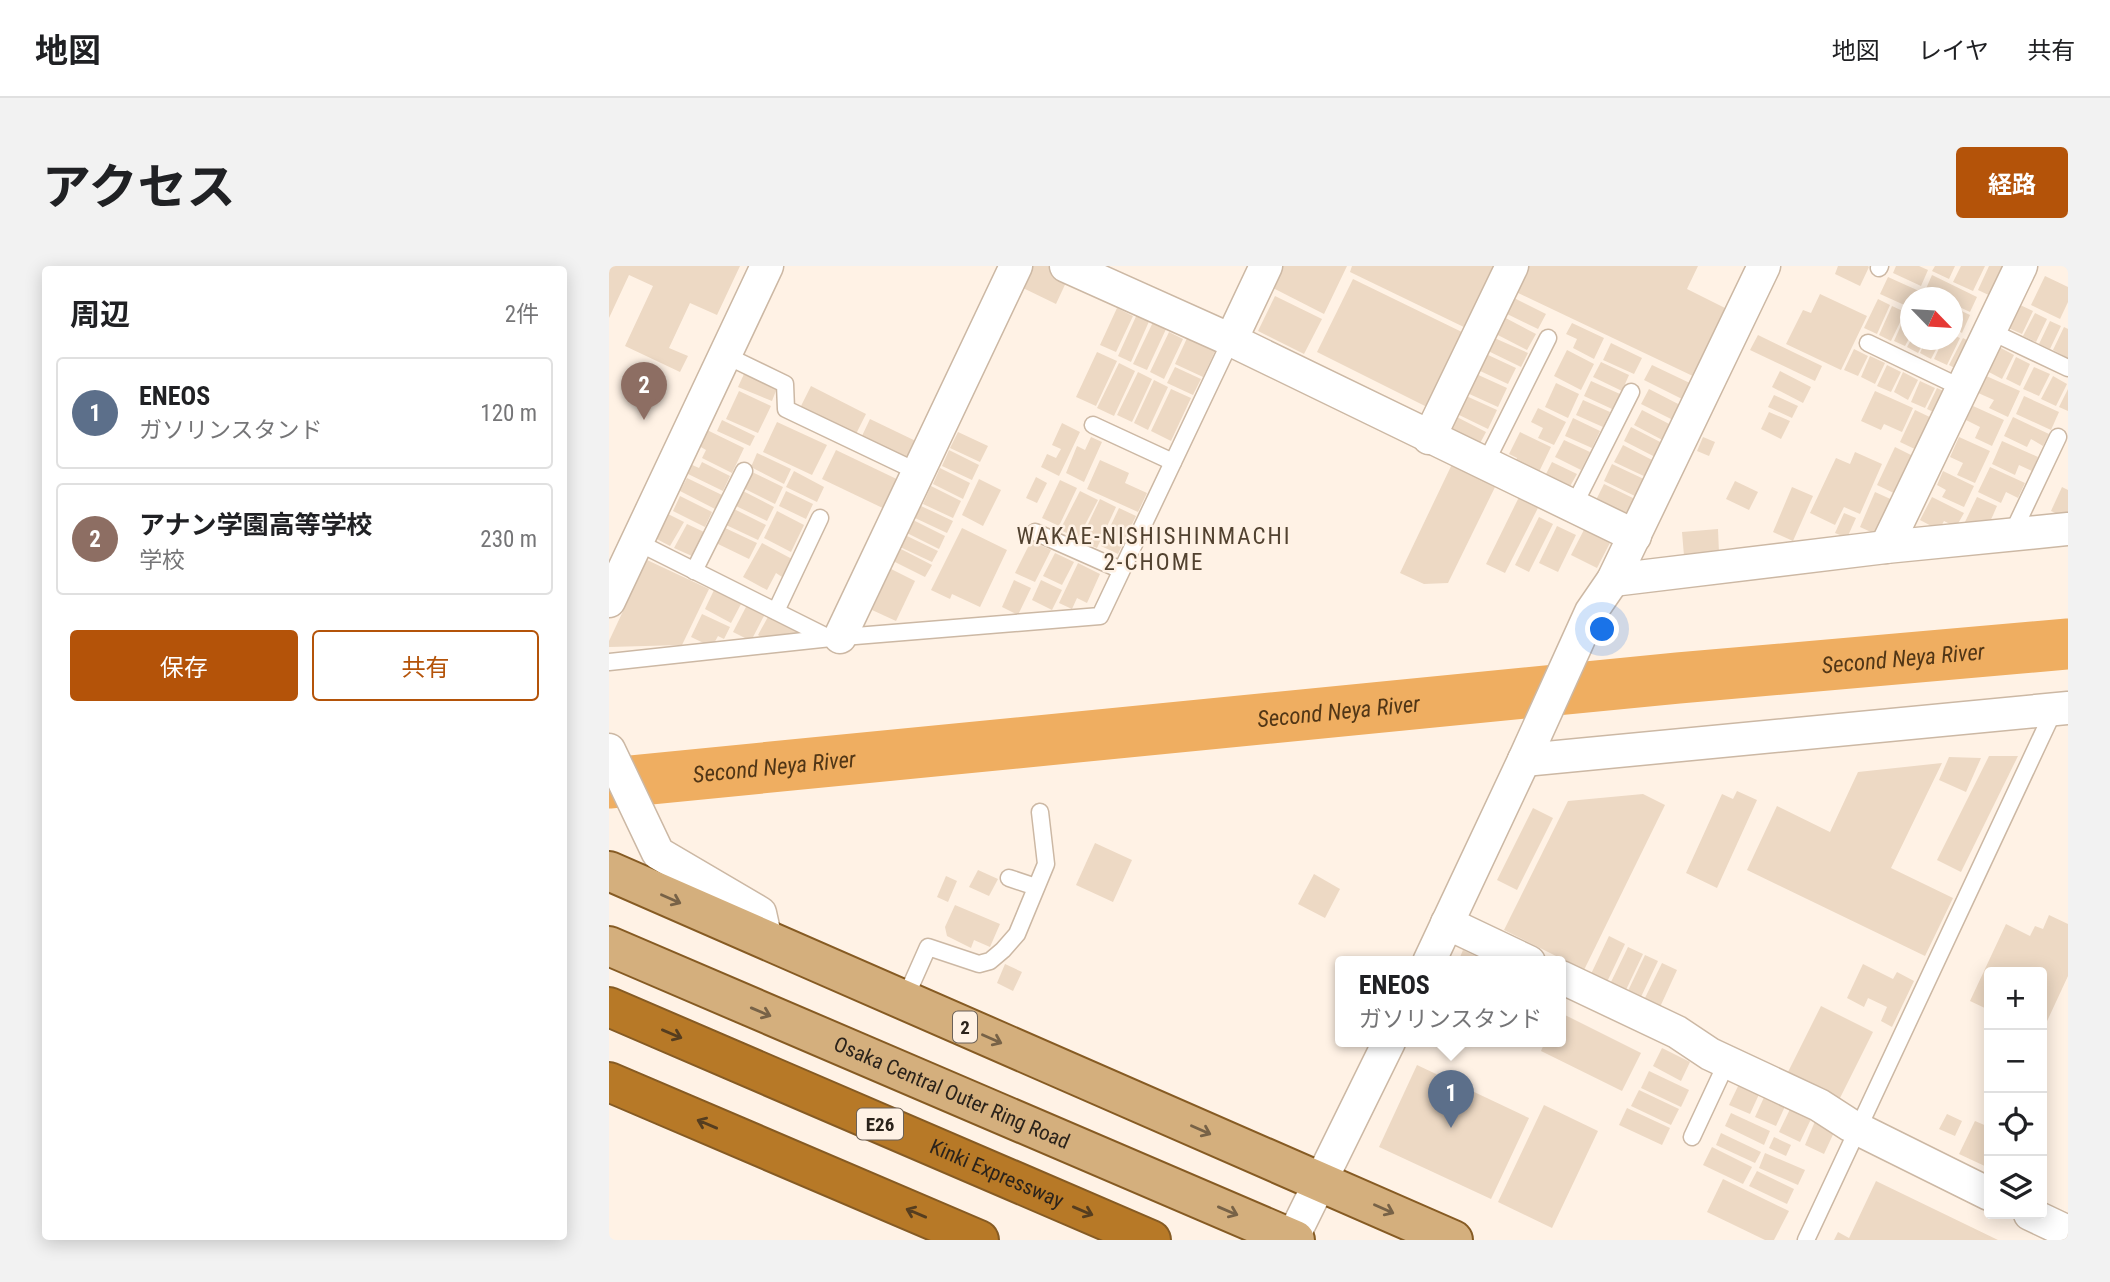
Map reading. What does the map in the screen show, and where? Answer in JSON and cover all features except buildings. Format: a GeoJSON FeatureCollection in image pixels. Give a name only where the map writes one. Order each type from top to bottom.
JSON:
{"type":"FeatureCollection","features":[{"type":"Feature","properties":{"kind":"highway","name":"Kinki Expressway"},"geometry":{"type":"LineString","coordinates":[[609,1007],[1151,1240]]}},
{"type":"Feature","properties":{"kind":"highway"},"geometry":{"type":"LineString","coordinates":[[609,1082],[979,1240]]}},
{"type":"Feature","properties":{"kind":"main road","name":"2"},"geometry":{"type":"LineString","coordinates":[[609,872],[1453,1240]]}},
{"type":"Feature","properties":{"kind":"main road","name":"Osaka Central Outer Ring Road"},"geometry":{"type":"LineString","coordinates":[[609,946],[1293,1239]]}},
{"type":"Feature","properties":{"kind":"street"},"geometry":{"type":"LineString","coordinates":[[609,601],[767,266]]}},
{"type":"Feature","properties":{"kind":"street"},"geometry":{"type":"LineString","coordinates":[[835,638],[1016,266]]}},
{"type":"Feature","properties":{"kind":"street"},"geometry":{"type":"LineString","coordinates":[[1066,266],[1231,340],[1635,536]]}},
{"type":"Feature","properties":{"kind":"street"},"geometry":{"type":"LineString","coordinates":[[1231,340],[1266,266]]}},
{"type":"Feature","properties":{"kind":"street"},"geometry":{"type":"LineString","coordinates":[[1429,438],[1511,266]]}},
{"type":"Feature","properties":{"kind":"street"},"geometry":{"type":"LineString","coordinates":[[1432,956],[1591,611],[1613,580],[1764,266]]}},
{"type":"Feature","properties":{"kind":"street"},"geometry":{"type":"LineString","coordinates":[[1886,547],[2021,266]]}},
{"type":"Feature","properties":{"kind":"street"},"geometry":{"type":"LineString","coordinates":[[1613,580],[1886,547],[2068,529]]}},
{"type":"Feature","properties":{"kind":"street"},"geometry":{"type":"LineString","coordinates":[[1528,752],[2061,709]]}},
{"type":"Feature","properties":{"kind":"street"},"geometry":{"type":"LineString","coordinates":[[609,750],[658,853],[760,913],[766,940]]}},
{"type":"Feature","properties":{"kind":"street"},"geometry":{"type":"LineString","coordinates":[[1447,923],[1516,956]]}},
{"type":"Feature","properties":{"kind":"street"},"geometry":{"type":"LineString","coordinates":[[1566,979],[1677,1032],[1727,1062],[1819,1105],[1859,1129],[1984,1192]]}},
{"type":"Feature","properties":{"kind":"street"},"geometry":{"type":"LineString","coordinates":[[1293,1239],[1387,1047]]}},
{"type":"Feature","properties":{"kind":"street"},"geometry":{"type":"LineString","coordinates":[[2041,1219],[2068,1232]]}},
{"type":"Feature","properties":{"kind":"lane"},"geometry":{"type":"LineString","coordinates":[[1990,331],[2068,369]]}},
{"type":"Feature","properties":{"kind":"lane"},"geometry":{"type":"LineString","coordinates":[[1485,464],[1548,338]]}},
{"type":"Feature","properties":{"kind":"lane"},"geometry":{"type":"LineString","coordinates":[[609,662],[835,638],[1100,616],[1231,340]]}},
{"type":"Feature","properties":{"kind":"lane"},"geometry":{"type":"LineString","coordinates":[[1868,343],[1962,388]]}},
{"type":"Feature","properties":{"kind":"lane"},"geometry":{"type":"LineString","coordinates":[[725,355],[785,384],[786,409],[918,472]]}},
{"type":"Feature","properties":{"kind":"lane"},"geometry":{"type":"LineString","coordinates":[[1573,507],[1631,392]]}},
{"type":"Feature","properties":{"kind":"lane"},"geometry":{"type":"LineString","coordinates":[[1093,425],[1173,462]]}},
{"type":"Feature","properties":{"kind":"lane"},"geometry":{"type":"LineString","coordinates":[[2012,534],[2058,437]]}},
{"type":"Feature","properties":{"kind":"lane"},"geometry":{"type":"LineString","coordinates":[[694,570],[744,471]]}},
{"type":"Feature","properties":{"kind":"lane"},"geometry":{"type":"LineString","coordinates":[[776,611],[820,519]]}},
{"type":"Feature","properties":{"kind":"lane"},"geometry":{"type":"LineString","coordinates":[[1035,532],[1121,570]]}},
{"type":"Feature","properties":{"kind":"lane"},"geometry":{"type":"LineString","coordinates":[[637,542],[835,638]]}},
{"type":"Feature","properties":{"kind":"lane"},"geometry":{"type":"LineString","coordinates":[[1806,1240],[2061,709]]}},
{"type":"Feature","properties":{"kind":"lane"},"geometry":{"type":"LineString","coordinates":[[904,1001],[928,947],[979,964],[990,961],[1017,933],[1046,864],[1040,812]]}},
{"type":"Feature","properties":{"kind":"lane"},"geometry":{"type":"LineString","coordinates":[[1009,878],[1036,887]]}},
{"type":"Feature","properties":{"kind":"lane"},"geometry":{"type":"LineString","coordinates":[[1692,1137],[1727,1062]]}},
{"type":"Feature","properties":{"kind":"waterway","name":"Second Neya River"},"geometry":{"type":"LineString","coordinates":[[609,783],[1678,678],[2068,644]]}},
{"type":"Feature","properties":{"kind":"place","name":"アナン学園高等学校"},"geometry":{"type":"Point","coordinates":[644,420]}},
{"type":"Feature","properties":{"kind":"place","name":"ENEOS"},"geometry":{"type":"Point","coordinates":[1451,1128]}},
{"type":"Feature","properties":{"kind":"district","name":"WAKAE-NISHISHINMACHI 2-CHOME"},"geometry":{"type":"Point","coordinates":[1154,549]}}]}
